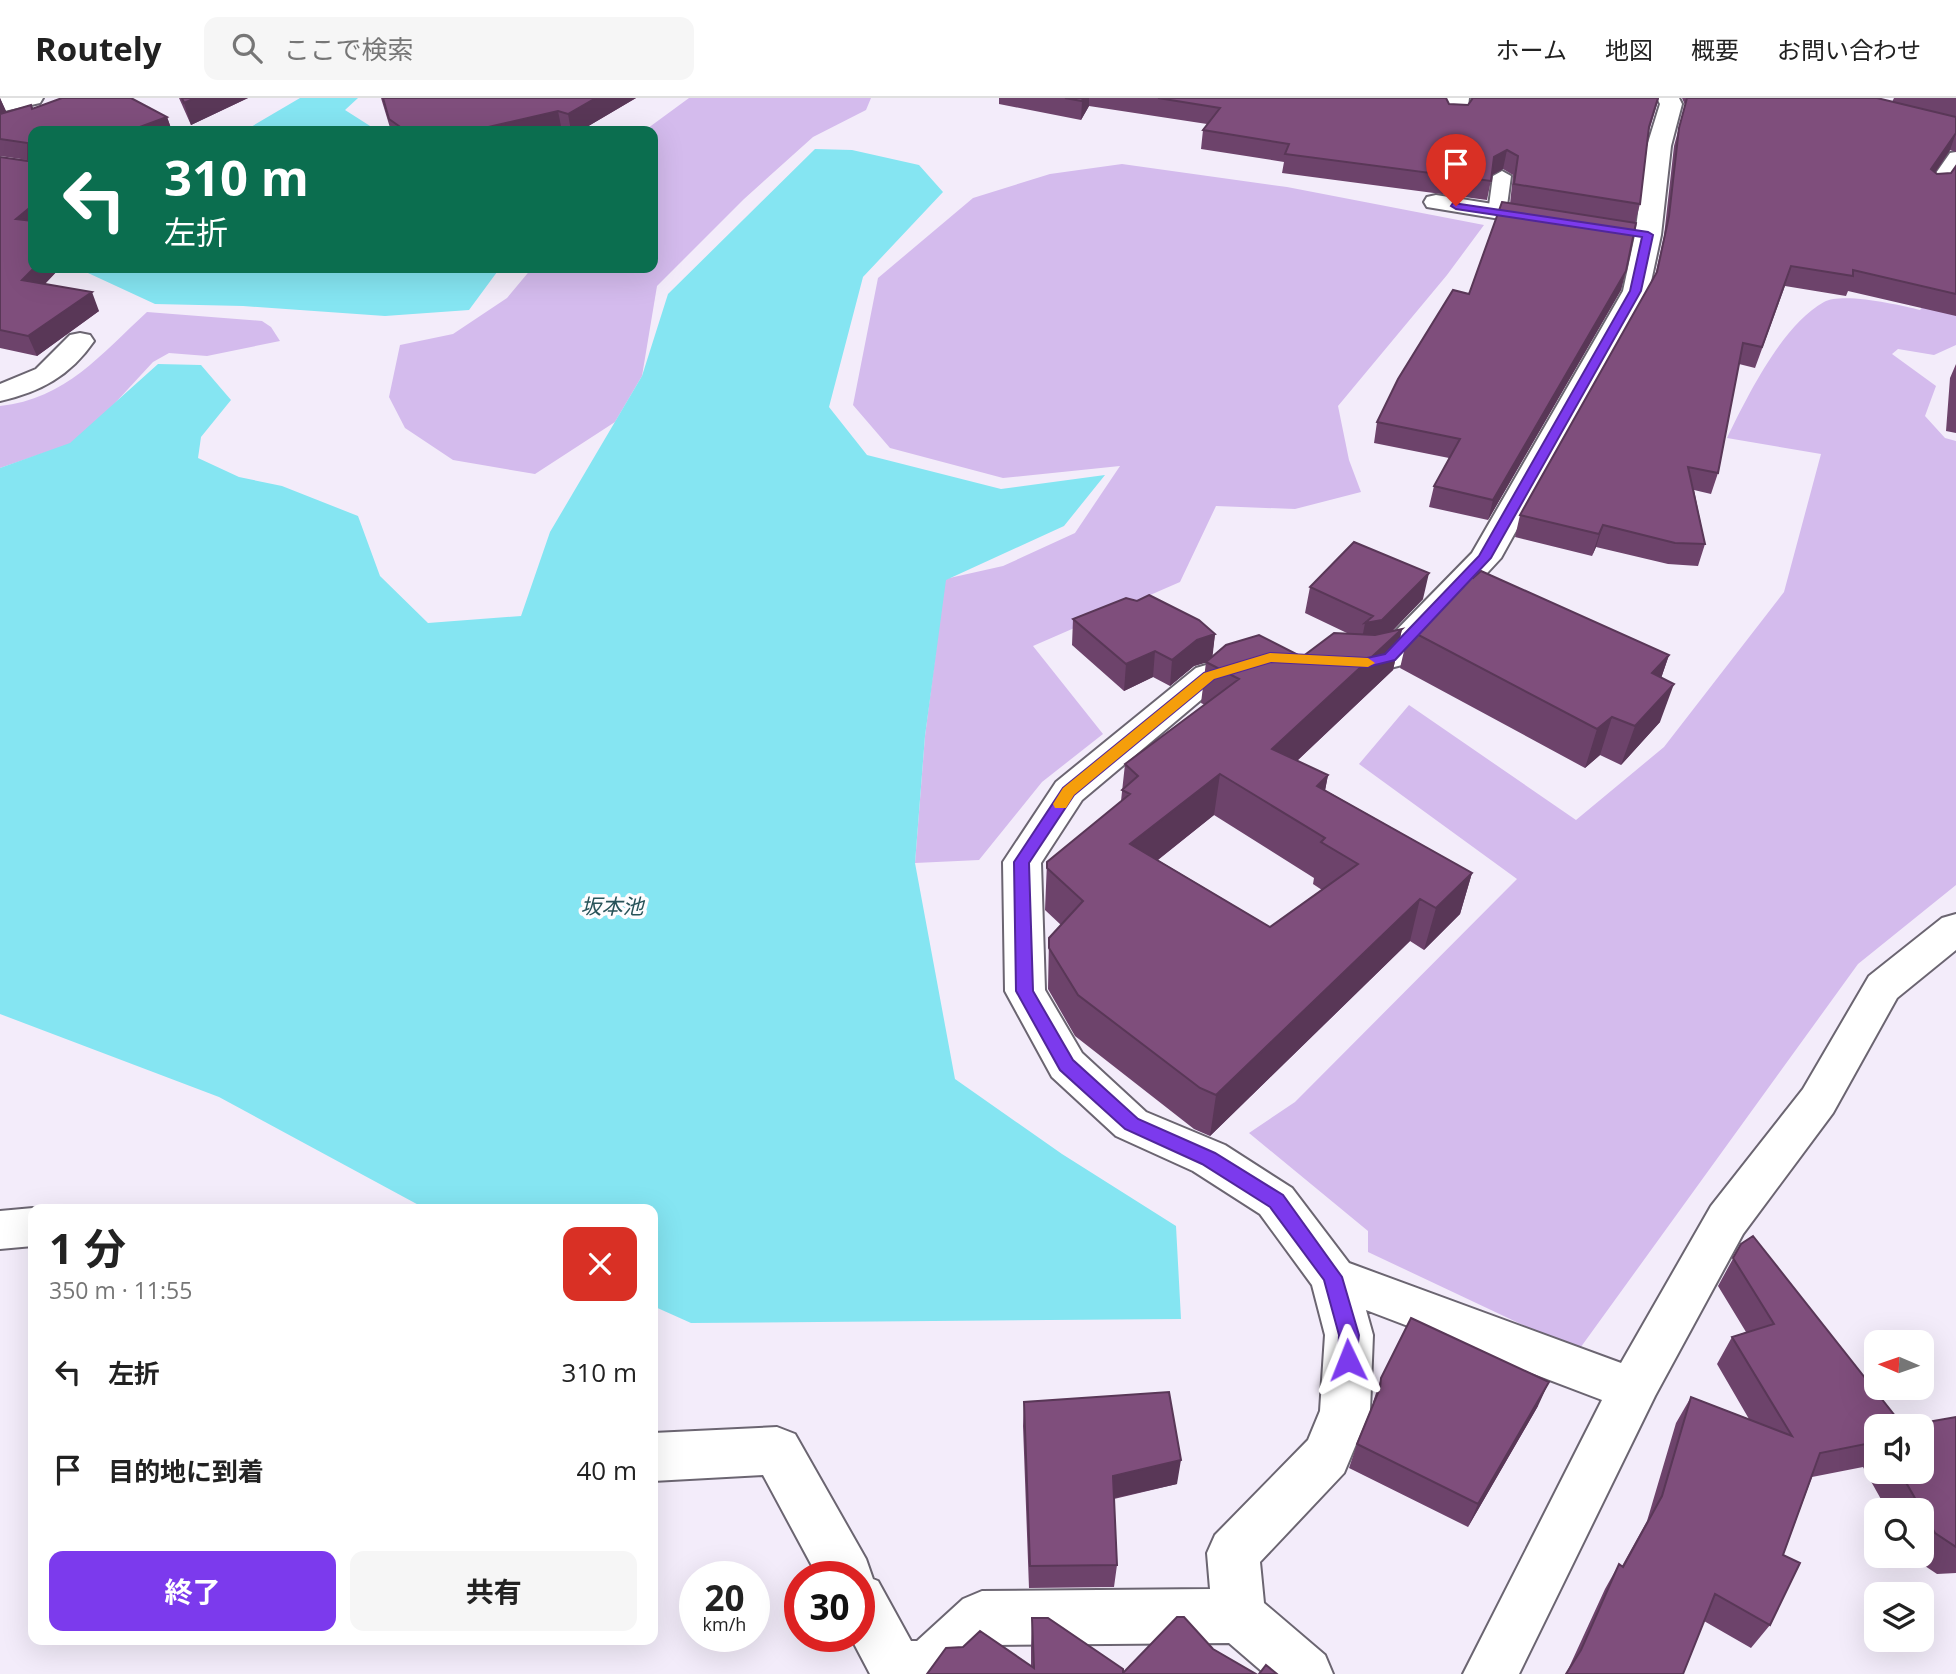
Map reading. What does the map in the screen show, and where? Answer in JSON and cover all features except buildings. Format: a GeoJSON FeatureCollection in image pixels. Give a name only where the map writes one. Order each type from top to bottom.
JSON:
{"type":"FeatureCollection","features":[{"type":"Feature","properties":{"kind":"street"},"geometry":{"type":"LineString","coordinates":[[1239,1616],[1233,1553],[1326,1455],[1345,1410],[1349,1335],[1333,1277],[1276,1201],[1209,1158],[1131,1124],[1067,1065],[1025,991],[1021,862],[1069,791],[1209,676],[1270,657],[1367,663],[1390,657],[1485,558],[1636,291],[1634,233],[1671,104],[1668,98]]}},
{"type":"Feature","properties":{"kind":"street"},"geometry":{"type":"LineString","coordinates":[[0,105],[41,104]]}},
{"type":"Feature","properties":{"kind":"street"},"geometry":{"type":"LineString","coordinates":[[0,125],[41,104]]}},
{"type":"Feature","properties":{"kind":"street"},"geometry":{"type":"LineString","coordinates":[[1436,202],[1579,225]]}},
{"type":"Feature","properties":{"kind":"street"},"geometry":{"type":"LineString","coordinates":[[0,393],[34,383],[62,365],[80,341]]}},
{"type":"Feature","properties":{"kind":"street"},"geometry":{"type":"LineString","coordinates":[[1490,1674],[1633,1390],[1727,1220],[1818,1101],[1883,987],[1956,928]]}},
{"type":"Feature","properties":{"kind":"street"},"geometry":{"type":"LineString","coordinates":[[0,1230],[28,1227]]}},
{"type":"Feature","properties":{"kind":"street"},"geometry":{"type":"LineString","coordinates":[[1333,1277],[1633,1390]]}},
{"type":"Feature","properties":{"kind":"street"},"geometry":{"type":"LineString","coordinates":[[658,1457],[777,1451],[837,1561]]}},
{"type":"Feature","properties":{"kind":"street"},"geometry":{"type":"LineString","coordinates":[[875,1629],[896,1667],[927,1669],[982,1618],[1239,1616],[1306,1674]]}},
{"type":"Feature","properties":{"kind":"lane"},"geometry":{"type":"LineString","coordinates":[[1936,187],[1956,157]]}},
{"type":"Feature","properties":{"kind":"lane"},"geometry":{"type":"LineString","coordinates":[[1497,213],[1502,177]]}},
{"type":"Feature","properties":{"kind":"shaded area"},"geometry":{"type":"Polygon","coordinates":[[[689,98],[871,98],[866,110],[813,137],[744,199],[657,286],[642,376],[615,422],[535,474],[453,460],[405,428],[389,397],[400,345],[453,334],[507,298],[528,273],[658,273],[658,126],[651,126],[689,98]]]}},
{"type":"Feature","properties":{"kind":"shaded area"},"geometry":{"type":"Polygon","coordinates":[[[1122,164],[1287,187],[1484,225],[1447,275],[1338,406],[1349,460],[1361,492],[1295,509],[1216,506],[1180,582],[1033,646],[1103,734],[1042,782],[979,860],[915,863],[925,736],[945,579],[1003,566],[1075,533],[1120,466],[1003,478],[890,448],[853,405],[878,278],[973,198],[1050,174],[1122,164]]]}},
{"type":"Feature","properties":{"kind":"shaded area"},"geometry":{"type":"Polygon","coordinates":[[[1844,298],[1857,299],[1920,310],[1929,298],[1956,306],[1956,345],[1934,355],[1898,349],[1892,354],[1936,386],[1925,416],[1945,438],[1956,441],[1956,885],[1858,964],[1578,1351],[1368,1252],[1368,1231],[1249,1133],[1295,1102],[1517,879],[1359,764],[1409,705],[1576,820],[1664,747],[1784,592],[1821,454],[1727,438],[1767,363],[1794,327],[1824,302],[1844,298]]]}},
{"type":"Feature","properties":{"kind":"shaded area"},"geometry":{"type":"Polygon","coordinates":[[[147,312],[262,321],[271,327],[280,341],[207,356],[169,353],[153,362],[104,415],[70,444],[0,468],[0,406],[23,402],[63,384],[98,358],[147,312]]]}},
{"type":"Feature","properties":{"kind":"water"},"geometry":{"type":"Polygon","coordinates":[[[300,98],[358,98],[345,110],[370,126],[252,126],[300,98]]]}},
{"type":"Feature","properties":{"kind":"water","name":"坂本池"},"geometry":{"type":"Polygon","coordinates":[[[815,149],[852,150],[919,165],[943,192],[863,277],[829,407],[867,455],[1001,489],[1105,475],[1064,526],[946,580],[925,736],[915,863],[955,1079],[1062,1154],[1176,1226],[1181,1319],[691,1323],[658,1308],[658,1204],[417,1204],[219,1097],[0,1014],[0,468],[70,443],[158,364],[201,365],[231,400],[201,437],[198,458],[239,477],[282,486],[358,516],[380,576],[428,623],[521,616],[550,532],[642,376],[668,294],[815,149]]]}},
{"type":"Feature","properties":{"kind":"water"},"geometry":{"type":"Polygon","coordinates":[[[88,273],[496,273],[469,310],[385,316],[243,306],[155,304],[88,273]]]}},
{"type":"Feature","properties":{"kind":"slow traffic"},"geometry":{"type":"LineString","coordinates":[[1060,804],[1069,791],[1209,676],[1270,657],[1368,663]]}},
{"type":"Feature","properties":{"kind":"route"},"geometry":{"type":"LineString","coordinates":[[1348,1360],[1349,1335],[1333,1277],[1276,1201],[1209,1158],[1131,1124],[1067,1065],[1025,991],[1021,862],[1069,791],[1209,676],[1270,657],[1367,663],[1390,657],[1485,558],[1636,291],[1648,235],[1456,206]]}}]}
